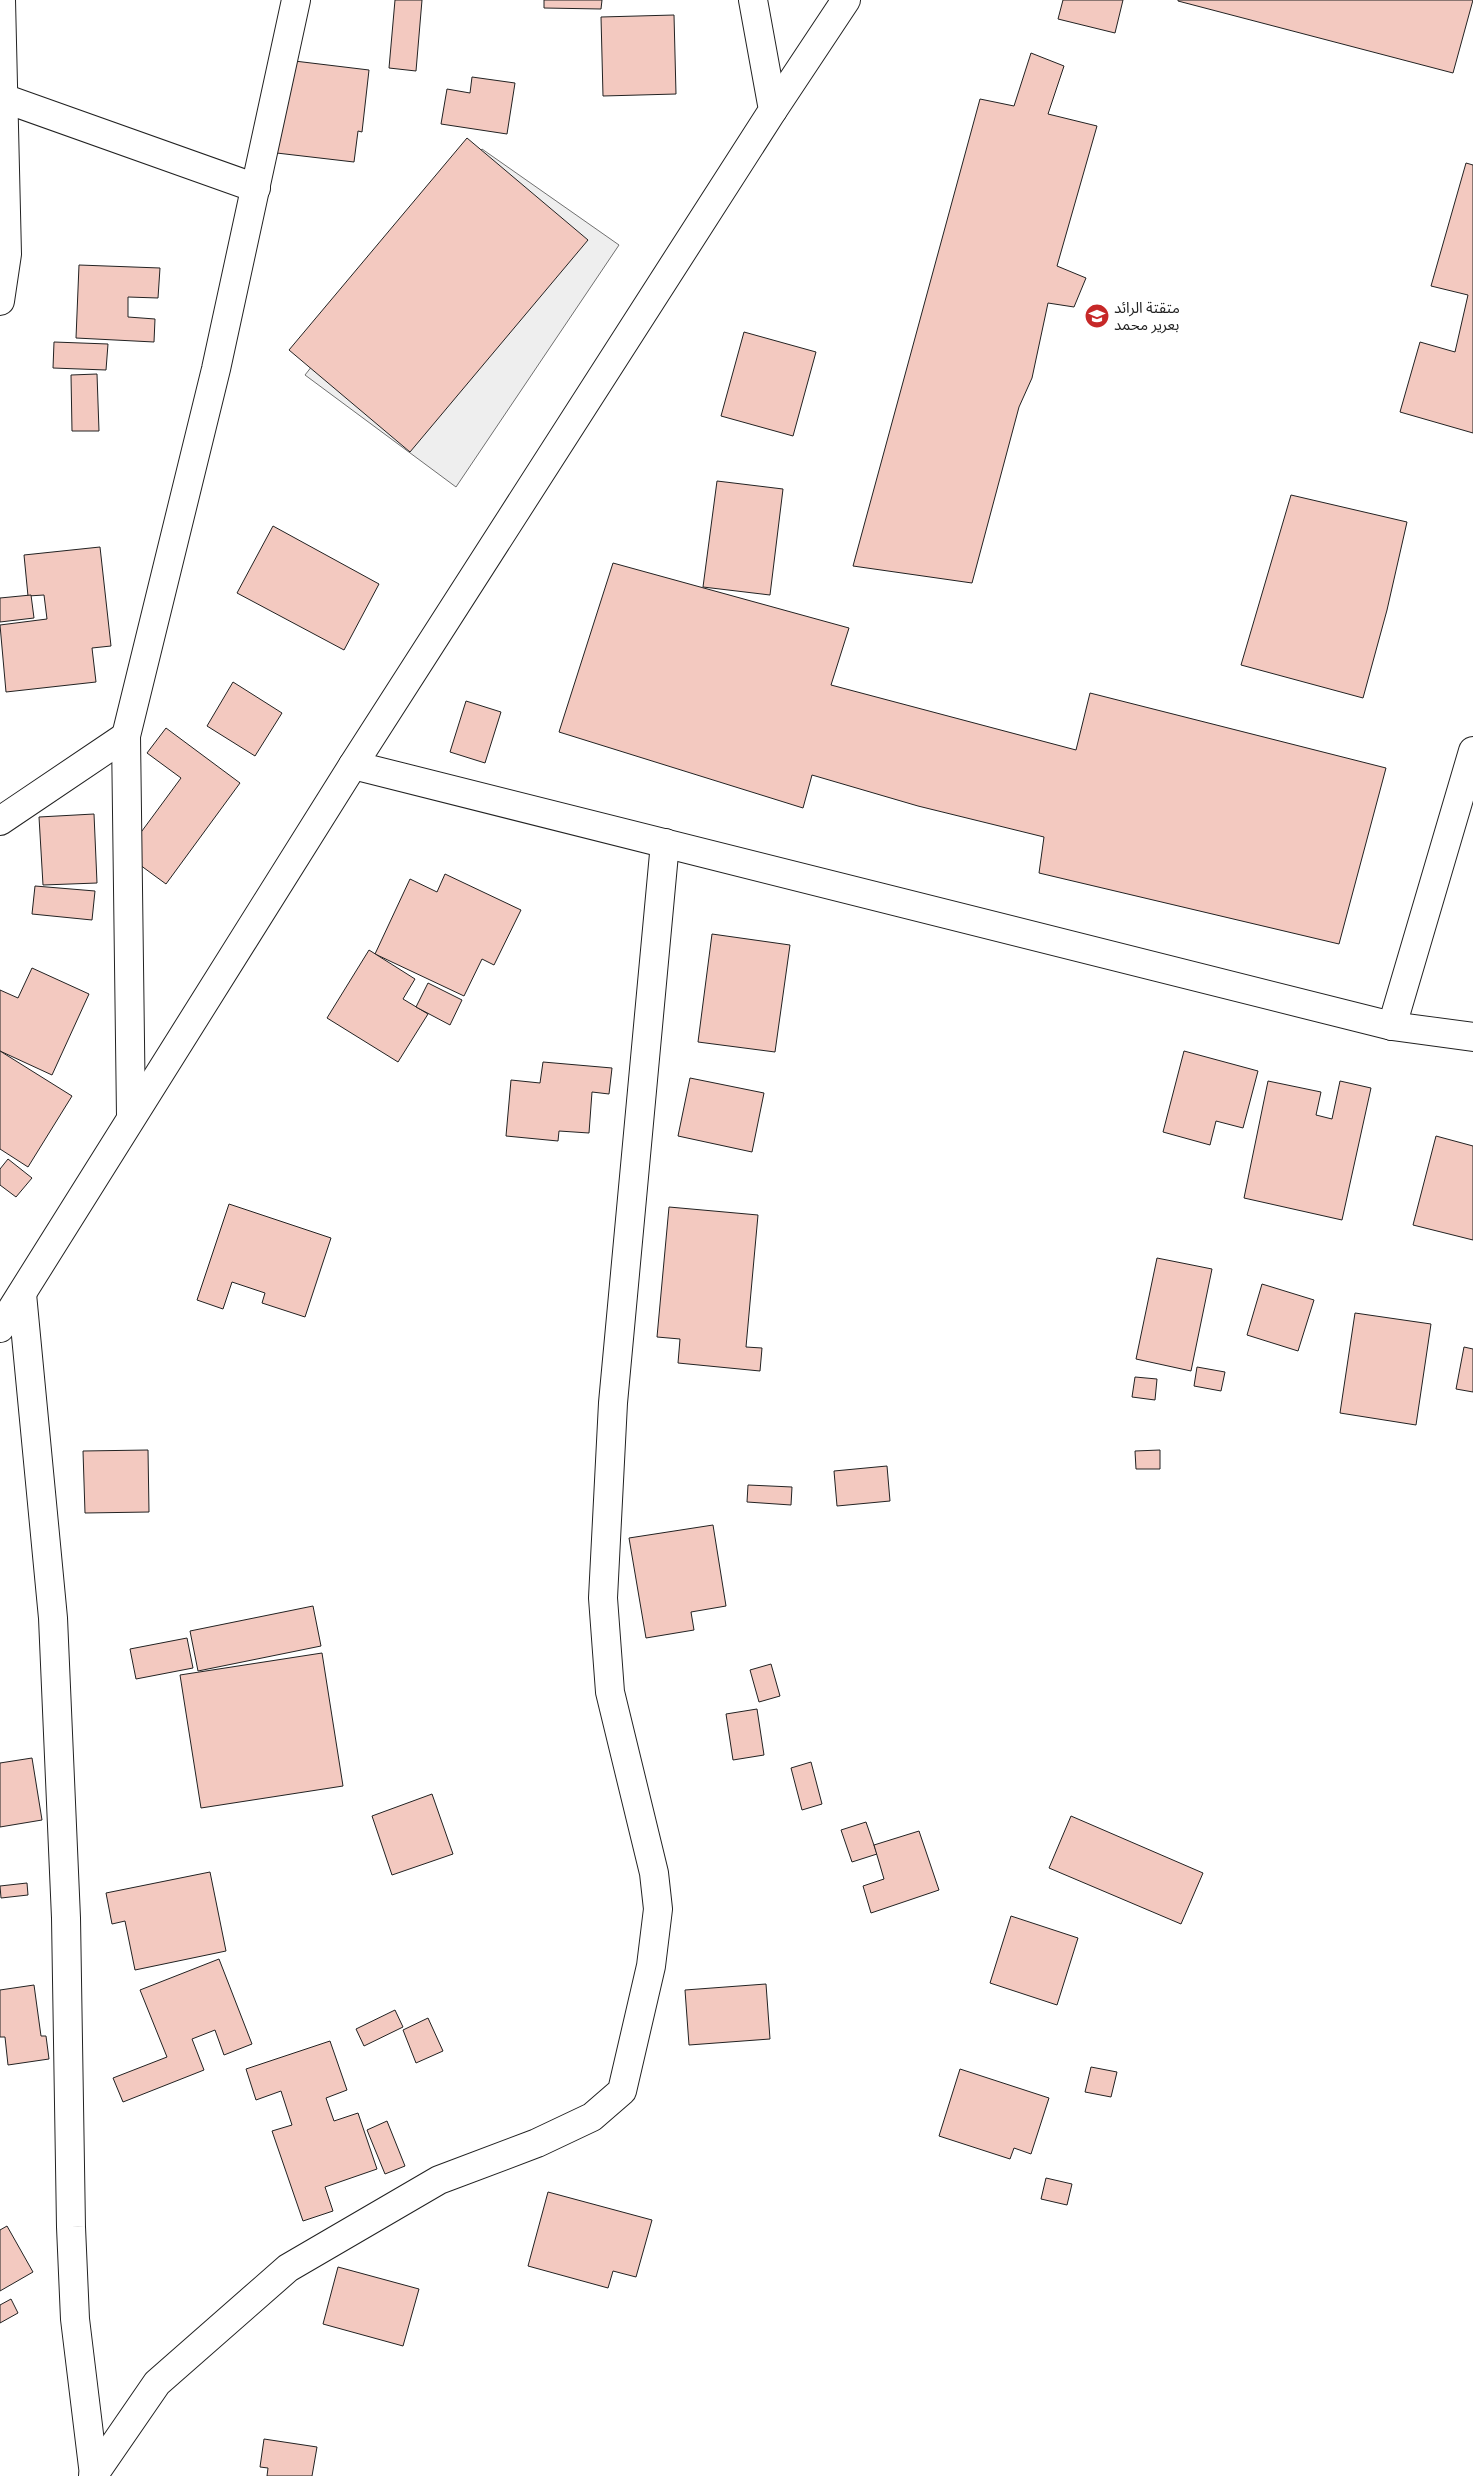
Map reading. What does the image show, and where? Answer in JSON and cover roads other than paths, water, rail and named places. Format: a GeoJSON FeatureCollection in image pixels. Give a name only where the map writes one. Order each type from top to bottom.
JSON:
{"type":"FeatureCollection","features":[{"type":"Feature","properties":{"kind":"street"},"geometry":{"type":"LineString","coordinates":[[0,301],[3,255],[1,0]]}},
{"type":"Feature","properties":{"kind":"street"},"geometry":{"type":"LineString","coordinates":[[131,1117],[126,736],[216,369],[296,0]]}},
{"type":"Feature","properties":{"kind":"street"},"geometry":{"type":"LineString","coordinates":[[753,0],[773,110]]}},
{"type":"Feature","properties":{"kind":"street"},"geometry":{"type":"LineString","coordinates":[[0,1328],[353,765],[773,110],[846,0]]}},
{"type":"Feature","properties":{"kind":"street"},"geometry":{"type":"LineString","coordinates":[[2,97],[256,188]]}},
{"type":"Feature","properties":{"kind":"street"},"geometry":{"type":"LineString","coordinates":[[0,821],[126,736]]}},
{"type":"Feature","properties":{"kind":"street"},"geometry":{"type":"LineString","coordinates":[[1392,1026],[1473,751]]}},
{"type":"Feature","properties":{"kind":"street"},"geometry":{"type":"LineString","coordinates":[[353,765],[1392,1026],[1473,1037]]}},
{"type":"Feature","properties":{"kind":"street"},"geometry":{"type":"LineString","coordinates":[[93,2476],[157,2383],[288,2268],[439,2180],[537,2143],[592,2117],[622,2091],[651,1966],[658,1909],[654,1874],[610,1692],[603,1598],[613,1403],[665,843]]}},
{"type":"Feature","properties":{"kind":"street"},"geometry":{"type":"LineString","coordinates":[[22,1294],[53,1618],[66,1918],[74,2310],[93,2476]]}},
{"type":"Feature","properties":{"kind":"place","name":"متقتة الرائد بعرير محمد"},"geometry":{"type":"Point","coordinates":[1097,316]}}]}
